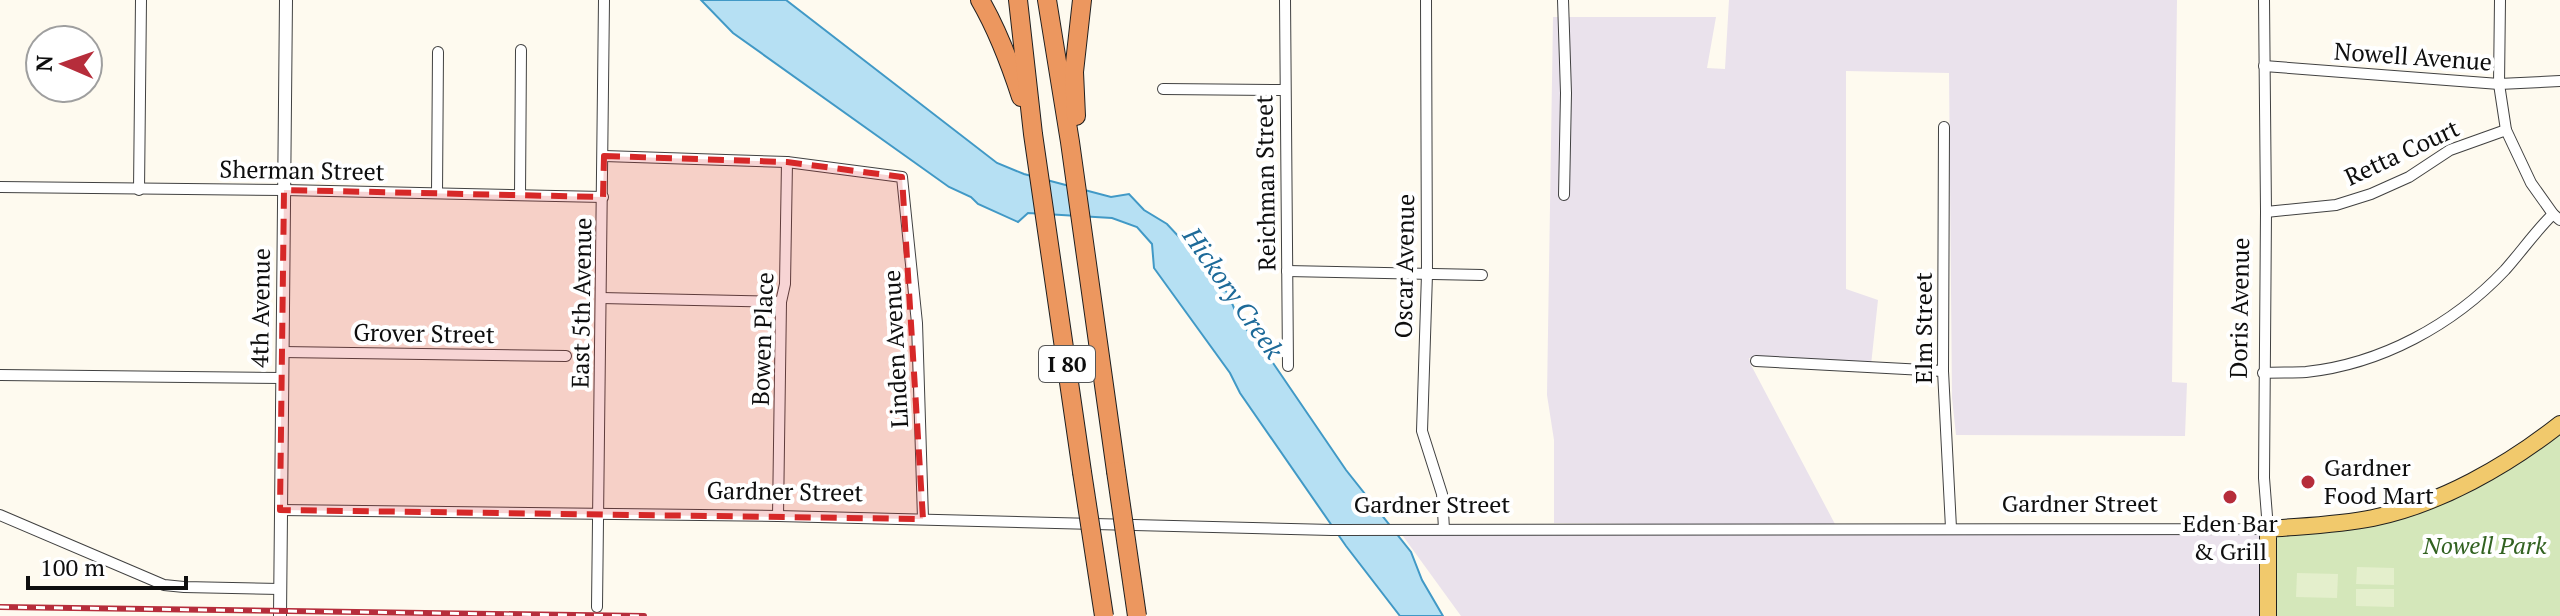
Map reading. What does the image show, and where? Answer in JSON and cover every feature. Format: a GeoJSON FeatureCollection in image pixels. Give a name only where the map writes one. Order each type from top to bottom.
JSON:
{"type":"FeatureCollection","features":[{"type":"Feature","properties":{"kind":"highway"},"geometry":{"type":"LineString","coordinates":[[980,0],[1010,63],[1033,134]]}},
{"type":"Feature","properties":{"kind":"highway","name":"I 80"},"geometry":{"type":"LineString","coordinates":[[1018,0],[1033,134],[1104,616]]}},
{"type":"Feature","properties":{"kind":"highway","name":"I 80"},"geometry":{"type":"LineString","coordinates":[[1047,0],[1137,616]]}},
{"type":"Feature","properties":{"kind":"highway"},"geometry":{"type":"LineString","coordinates":[[1070,142],[1076,120],[1074,72],[1082,0]]}},
{"type":"Feature","properties":{"kind":"main road","name":"Gardner Street"},"geometry":{"type":"LineString","coordinates":[[2268,529],[2375,517],[2430,499],[2486,474],[2532,446],[2560,424]]}},
{"type":"Feature","properties":{"kind":"main road","name":"Doris Avenue"},"geometry":{"type":"LineString","coordinates":[[2268,529],[2268,616]]}},
{"type":"Feature","properties":{"kind":"street"},"geometry":{"type":"LineString","coordinates":[[139,190],[141,0]]}},
{"type":"Feature","properties":{"kind":"street","name":"4th Avenue"},"geometry":{"type":"LineString","coordinates":[[280,616],[286,0]]}},
{"type":"Feature","properties":{"kind":"street","name":"East 5th Avenue"},"geometry":{"type":"LineString","coordinates":[[597,607],[604,0]]}},
{"type":"Feature","properties":{"kind":"street","name":"Reichman Street"},"geometry":{"type":"LineString","coordinates":[[1285,0],[1288,366]]}},
{"type":"Feature","properties":{"kind":"street","name":"Oscar Avenue"},"geometry":{"type":"LineString","coordinates":[[1426,0],[1427,274],[1422,431],[1442,494],[1444,529]]}},
{"type":"Feature","properties":{"kind":"street"},"geometry":{"type":"LineString","coordinates":[[1563,0],[1566,93],[1564,195]]}},
{"type":"Feature","properties":{"kind":"street","name":"Doris Avenue"},"geometry":{"type":"LineString","coordinates":[[2264,0],[2266,212],[2263,373],[2268,529]]}},
{"type":"Feature","properties":{"kind":"street"},"geometry":{"type":"LineString","coordinates":[[2263,373],[2305,372],[2347,364],[2431,331],[2466,305],[2556,217],[2531,183],[2506,130],[2499,84],[2500,0]]}},
{"type":"Feature","properties":{"kind":"street"},"geometry":{"type":"LineString","coordinates":[[520,195],[521,50]]}},
{"type":"Feature","properties":{"kind":"street"},"geometry":{"type":"LineString","coordinates":[[437,193],[438,52]]}},
{"type":"Feature","properties":{"kind":"street","name":"Nowell Avenue"},"geometry":{"type":"LineString","coordinates":[[2264,66],[2499,84],[2560,81]]}},
{"type":"Feature","properties":{"kind":"street"},"geometry":{"type":"LineString","coordinates":[[1163,89],[1285,90]]}},
{"type":"Feature","properties":{"kind":"street","name":"Elm Street"},"geometry":{"type":"LineString","coordinates":[[1944,127],[1943,371],[1951,528]]}},
{"type":"Feature","properties":{"kind":"street","name":"Retta Court"},"geometry":{"type":"LineString","coordinates":[[2266,212],[2336,205],[2371,194],[2409,177],[2450,150],[2506,130]]}},
{"type":"Feature","properties":{"kind":"street"},"geometry":{"type":"LineString","coordinates":[[604,156],[787,162]]}},
{"type":"Feature","properties":{"kind":"street","name":"Linden Avenue"},"geometry":{"type":"LineString","coordinates":[[787,162],[902,177],[917,323],[923,519]]}},
{"type":"Feature","properties":{"kind":"street","name":"Bowen Place"},"geometry":{"type":"LineString","coordinates":[[778,516],[781,302],[785,284],[787,162]]}},
{"type":"Feature","properties":{"kind":"street","name":"Sherman Street"},"geometry":{"type":"LineString","coordinates":[[0,187],[603,197]]}},
{"type":"Feature","properties":{"kind":"street"},"geometry":{"type":"LineString","coordinates":[[1287,271],[1482,275]]}},
{"type":"Feature","properties":{"kind":"street"},"geometry":{"type":"LineString","coordinates":[[601,298],[781,302]]}},
{"type":"Feature","properties":{"kind":"street","name":"Grover Street"},"geometry":{"type":"LineString","coordinates":[[282,352],[566,356]]}},
{"type":"Feature","properties":{"kind":"street"},"geometry":{"type":"LineString","coordinates":[[1756,361],[1943,371]]}},
{"type":"Feature","properties":{"kind":"street"},"geometry":{"type":"LineString","coordinates":[[0,375],[282,378]]}},
{"type":"Feature","properties":{"kind":"street","name":"Gardner Street"},"geometry":{"type":"LineString","coordinates":[[280,510],[778,516],[1332,530],[2268,529]]}},
{"type":"Feature","properties":{"kind":"street"},"geometry":{"type":"LineString","coordinates":[[0,515],[164,585],[280,589]]}},
{"type":"Feature","properties":{"kind":"highlighted area"},"geometry":{"type":"Polygon","coordinates":[[[604,156],[787,162],[902,177],[923,519],[280,510],[284,190],[603,197],[604,156]]]}},
{"type":"Feature","properties":{"kind":"shaded area"},"geometry":{"type":"Polygon","coordinates":[[[1729,0],[2177,0],[2172,382],[2187,383],[2185,436],[1956,435],[1952,398],[1949,73],[1846,71],[1846,289],[1878,300],[1871,365],[1749,358],[1836,526],[1554,523],[1554,440],[1547,395],[1553,17],[1716,17],[1707,68],[1725,69],[1729,0]]]}},
{"type":"Feature","properties":{"kind":"shaded area"},"geometry":{"type":"Polygon","coordinates":[[[1400,532],[2262,535],[2262,616],[1461,616],[1400,532]]]}},
{"type":"Feature","properties":{"kind":"green space","name":"Nowell Park"},"geometry":{"type":"Polygon","coordinates":[[[2560,415],[2560,616],[2274,616],[2274,523],[2378,511],[2487,469],[2532,439],[2560,415]]]}},
{"type":"Feature","properties":{"kind":"green space"},"geometry":{"type":"Polygon","coordinates":[[[2357,567],[2394,568],[2394,585],[2356,584],[2357,567]]]}},
{"type":"Feature","properties":{"kind":"green space"},"geometry":{"type":"Polygon","coordinates":[[[2297,573],[2338,574],[2337,598],[2296,597],[2297,573]]]}},
{"type":"Feature","properties":{"kind":"green space"},"geometry":{"type":"Polygon","coordinates":[[[2356,589],[2394,589],[2394,607],[2356,606],[2356,589]]]}},
{"type":"Feature","properties":{"kind":"water"},"geometry":{"type":"Polygon","coordinates":[[[701,0],[786,0],[997,163],[1024,174],[1111,197],[1129,194],[1144,210],[1167,224],[1219,280],[1239,320],[1271,360],[1346,470],[1411,552],[1422,580],[1443,616],[1400,616],[1346,546],[1240,393],[1230,373],[1154,268],[1152,244],[1137,227],[1112,218],[1028,213],[1018,222],[978,204],[971,197],[949,187],[733,33],[701,0]]]}},
{"type":"Feature","properties":{"kind":"railway"},"geometry":{"type":"LineString","coordinates":[[0,607],[644,616]]}},
{"type":"Feature","properties":{"kind":"place","name":"Gardner Food Mart"},"geometry":{"type":"Point","coordinates":[2308,482]}},
{"type":"Feature","properties":{"kind":"place","name":"Eden Bar & Grill"},"geometry":{"type":"Point","coordinates":[2230,497]}},
{"type":"Feature","properties":{"kind":"water label","name":"Hickory Creek"},"geometry":{"type":"Point","coordinates":[1233,293]}}]}
